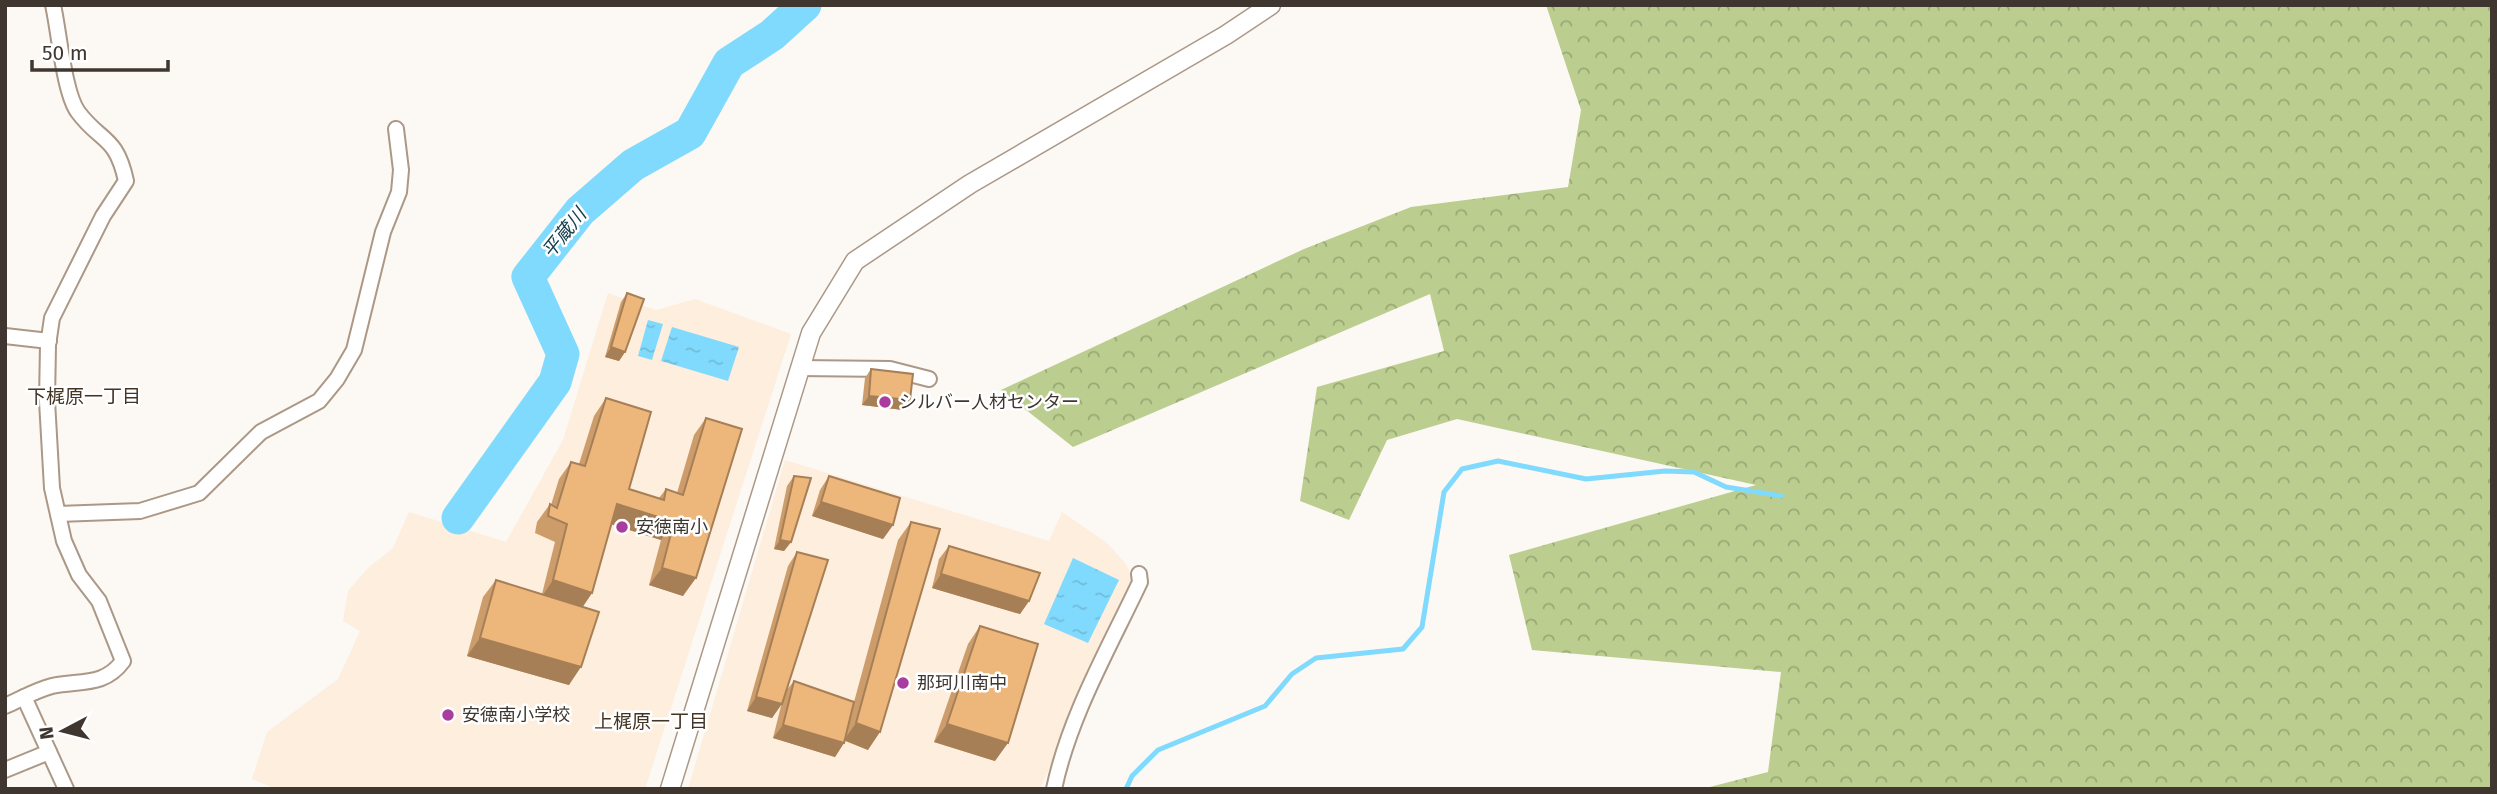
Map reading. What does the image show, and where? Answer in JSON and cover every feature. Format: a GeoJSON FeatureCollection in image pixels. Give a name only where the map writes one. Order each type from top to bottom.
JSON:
{"type":"FeatureCollection","features":[{"type":"Feature","properties":{"kind":"street"},"geometry":{"type":"LineString","coordinates":[[5,706],[52,686],[80,682],[93,684],[113,672],[123,661],[99,601],[82,580],[70,558],[51,488],[47,442],[48,341],[52,318],[103,216],[126,181],[121,156],[77,111],[65,73],[53,5]]}},
{"type":"Feature","properties":{"kind":"street"},"geometry":{"type":"LineString","coordinates":[[670,789],[811,332],[855,261],[970,184],[1226,35],[1270,5]]}},
{"type":"Feature","properties":{"kind":"street"},"geometry":{"type":"LineString","coordinates":[[58,514],[140,510],[199,493],[261,432],[318,401],[331,387],[354,351],[383,232],[399,192],[401,170],[396,129]]}},
{"type":"Feature","properties":{"kind":"street"},"geometry":{"type":"LineString","coordinates":[[5,335],[48,341]]}},
{"type":"Feature","properties":{"kind":"street"},"geometry":{"type":"LineString","coordinates":[[799,368],[890,369],[929,379]]}},
{"type":"Feature","properties":{"kind":"street"},"geometry":{"type":"LineString","coordinates":[[1054,789],[1080,713],[1139,582],[1139,573]]}},
{"type":"Feature","properties":{"kind":"street"},"geometry":{"type":"LineString","coordinates":[[24,697],[66,789]]}},
{"type":"Feature","properties":{"kind":"street"},"geometry":{"type":"LineString","coordinates":[[5,770],[49,752]]}},
{"type":"Feature","properties":{"kind":"shaded area","name":"安徳南小"},"geometry":{"type":"Polygon","coordinates":[[[608,293],[656,310],[695,299],[791,334],[645,789],[276,789],[252,779],[267,732],[338,679],[360,631],[343,621],[348,591],[368,568],[393,548],[409,512],[506,542],[563,440],[608,293]]]}},
{"type":"Feature","properties":{"kind":"shaded area","name":"那珂川南中"},"geometry":{"type":"Polygon","coordinates":[[[785,460],[1049,541],[1062,512],[1107,543],[1126,564],[1133,579],[1040,789],[688,789],[785,460]]]}},
{"type":"Feature","properties":{"kind":"green space"},"geometry":{"type":"Polygon","coordinates":[[[1546,5],[2492,5],[2492,789],[1702,789],[1768,772],[1781,672],[1532,650],[1509,555],[1756,485],[1457,419],[1387,440],[1349,520],[1300,501],[1317,387],[1444,351],[1430,294],[1073,447],[1001,390],[1304,249],[1411,207],[1568,187],[1581,110],[1546,5]]]}},
{"type":"Feature","properties":{"kind":"water"},"geometry":{"type":"Polygon","coordinates":[[[648,320],[663,324],[652,360],[638,356],[648,320]]]}},
{"type":"Feature","properties":{"kind":"water"},"geometry":{"type":"Polygon","coordinates":[[[672,327],[739,347],[728,381],[661,361],[672,327]]]}},
{"type":"Feature","properties":{"kind":"water"},"geometry":{"type":"Polygon","coordinates":[[[1073,558],[1119,580],[1088,643],[1044,624],[1073,558]]]}},
{"type":"Feature","properties":{"kind":"building"},"geometry":{"type":"Polygon","coordinates":[[[627,293],[644,299],[625,352],[611,347],[627,293]]]}},
{"type":"Feature","properties":{"kind":"building"},"geometry":{"type":"Polygon","coordinates":[[[871,369],[913,374],[910,400],[869,396],[871,369]]]}},
{"type":"Feature","properties":{"kind":"building"},"geometry":{"type":"Polygon","coordinates":[[[606,398],[651,412],[629,489],[664,500],[666,489],[683,495],[706,418],[742,429],[696,578],[662,568],[674,522],[617,504],[592,593],[553,580],[567,524],[548,516],[550,504],[557,508],[571,462],[585,466],[606,398]]]}},
{"type":"Feature","properties":{"kind":"building"},"geometry":{"type":"Polygon","coordinates":[[[794,476],[811,478],[791,542],[780,540],[794,476]]]}},
{"type":"Feature","properties":{"kind":"building"},"geometry":{"type":"Polygon","coordinates":[[[829,476],[900,498],[893,525],[821,502],[829,476]]]}},
{"type":"Feature","properties":{"kind":"building"},"geometry":{"type":"Polygon","coordinates":[[[911,522],[940,529],[880,732],[856,723],[911,522]]]}},
{"type":"Feature","properties":{"kind":"building"},"geometry":{"type":"Polygon","coordinates":[[[949,546],[1040,573],[1029,601],[941,574],[949,546]]]}},
{"type":"Feature","properties":{"kind":"building"},"geometry":{"type":"Polygon","coordinates":[[[797,552],[828,560],[782,704],[756,697],[797,552]]]}},
{"type":"Feature","properties":{"kind":"building"},"geometry":{"type":"Polygon","coordinates":[[[496,580],[599,612],[581,667],[480,638],[496,580]]]}},
{"type":"Feature","properties":{"kind":"building"},"geometry":{"type":"Polygon","coordinates":[[[980,626],[1038,644],[1008,743],[947,724],[980,626]]]}},
{"type":"Feature","properties":{"kind":"building"},"geometry":{"type":"Polygon","coordinates":[[[794,681],[854,702],[844,743],[783,725],[794,681]]]}},
{"type":"Feature","properties":{"kind":"waterway","name":"平蔵川"},"geometry":{"type":"LineString","coordinates":[[458,518],[555,382],[563,354],[528,277],[580,211],[633,165],[690,133],[729,63],[772,35],[805,5]]}},
{"type":"Feature","properties":{"kind":"waterway"},"geometry":{"type":"LineString","coordinates":[[1126,789],[1132,776],[1158,750],[1265,706],[1292,674],[1316,658],[1403,649],[1422,627],[1444,492],[1462,469],[1498,461],[1586,479],[1665,471],[1694,472],[1726,487],[1781,496]]}},
{"type":"Feature","properties":{"kind":"place","name":"シルバー人材センター"},"geometry":{"type":"Point","coordinates":[885,402]}},
{"type":"Feature","properties":{"kind":"place","name":"安徳南小"},"geometry":{"type":"Point","coordinates":[622,527]}},
{"type":"Feature","properties":{"kind":"place","name":"那珂川南中"},"geometry":{"type":"Point","coordinates":[903,683]}},
{"type":"Feature","properties":{"kind":"place","name":"安徳南小学校"},"geometry":{"type":"Point","coordinates":[448,715]}},
{"type":"Feature","properties":{"kind":"district","name":"下梶原一丁目"},"geometry":{"type":"Point","coordinates":[84,396]}},
{"type":"Feature","properties":{"kind":"district","name":"上梶原一丁目"},"geometry":{"type":"Point","coordinates":[651,721]}}]}
